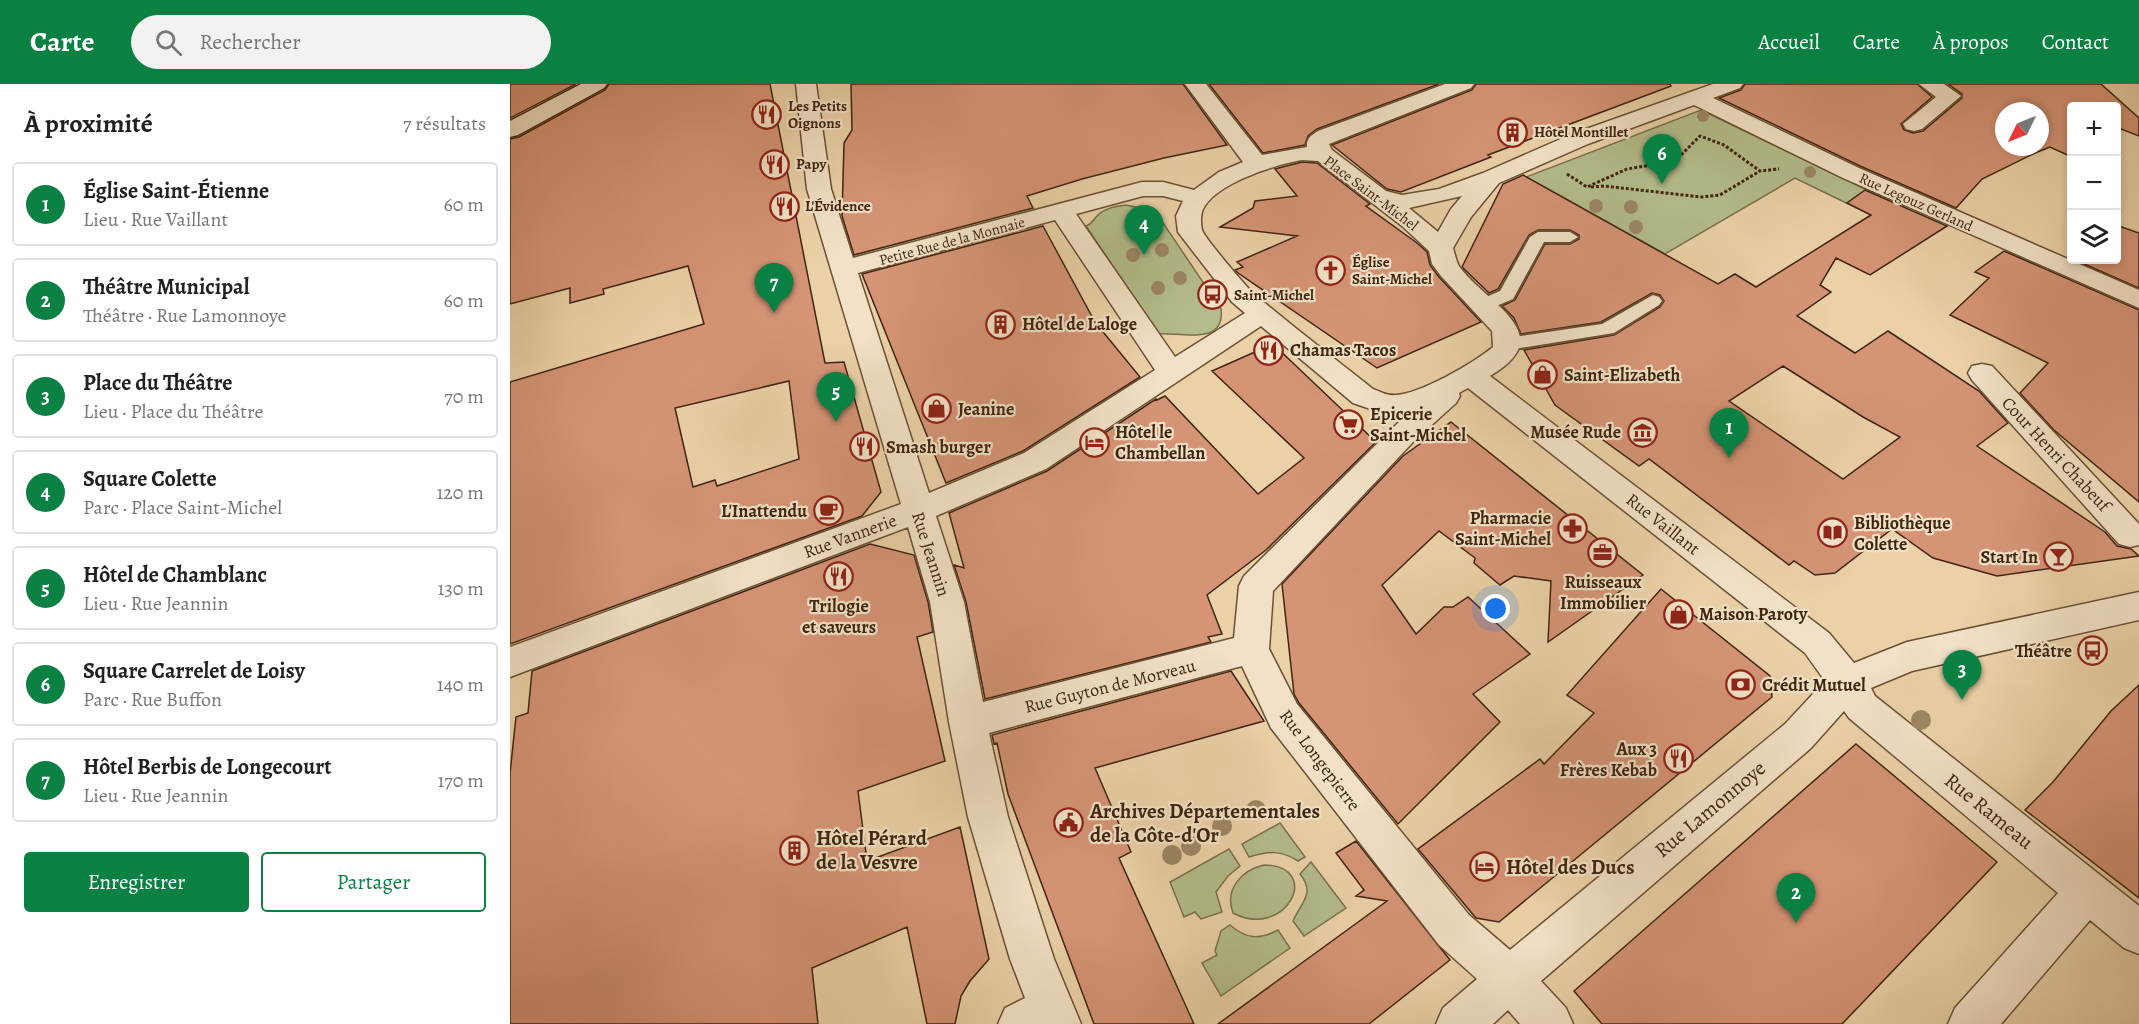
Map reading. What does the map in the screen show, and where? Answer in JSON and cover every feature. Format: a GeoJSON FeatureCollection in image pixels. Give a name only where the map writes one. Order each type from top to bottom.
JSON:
{"type":"FeatureCollection","features":[{"type":"Feature","properties":{"kind":"street"},"geometry":{"type":"LineString","coordinates":[[510,130],[597,84]]}},
{"type":"Feature","properties":{"kind":"street","name":"Rue Jeannin"},"geometry":{"type":"LineString","coordinates":[[806,84],[819,189],[947,602],[968,722],[988,817],[1032,959],[1043,1019]]}},
{"type":"Feature","properties":{"kind":"street"},"geometry":{"type":"LineString","coordinates":[[1196,84],[1257,164]]}},
{"type":"Feature","properties":{"kind":"street"},"geometry":{"type":"LineString","coordinates":[[1324,155],[1318,146],[1318,141],[1326,136],[1464,84]]}},
{"type":"Feature","properties":{"kind":"street"},"geometry":{"type":"LineString","coordinates":[[1379,196],[1402,202],[1444,195],[1491,178],[1540,156],[1733,84]]}},
{"type":"Feature","properties":{"kind":"street"},"geometry":{"type":"LineString","coordinates":[[1914,124],[1950,96],[1929,84]]}},
{"type":"Feature","properties":{"kind":"street","name":"Rue Legouz Gerland"},"geometry":{"type":"LineString","coordinates":[[1695,98],[1851,173],[2139,300]]}},
{"type":"Feature","properties":{"kind":"street","name":"Place Saint-Michel"},"geometry":{"type":"LineString","coordinates":[[1198,198],[1216,184],[1257,164],[1294,154],[1324,155],[1379,196],[1441,248],[1445,264],[1450,271],[1504,327],[1508,344]]}},
{"type":"Feature","properties":{"kind":"street"},"geometry":{"type":"LineString","coordinates":[[1441,248],[1460,214],[1491,178]]}},
{"type":"Feature","properties":{"kind":"street"},"geometry":{"type":"LineString","coordinates":[[1263,313],[1171,372],[1062,212],[1142,189],[1163,189],[1198,198],[1187,218],[1190,232],[1241,296],[1263,313],[1354,389],[1376,402],[1399,405],[1411,403],[1493,362],[1504,352],[1508,344]]}},
{"type":"Feature","properties":{"kind":"street","name":"Petite Rue de la Monnaie"},"geometry":{"type":"LineString","coordinates":[[843,269],[1062,212]]}},
{"type":"Feature","properties":{"kind":"street","name":"Rue Vannerie"},"geometry":{"type":"LineString","coordinates":[[510,662],[917,511],[1035,461],[1171,372]]}},
{"type":"Feature","properties":{"kind":"street","name":"Cour Henri Chabeuf"},"geometry":{"type":"LineString","coordinates":[[1982,373],[2130,535]]}},
{"type":"Feature","properties":{"kind":"street"},"geometry":{"type":"LineString","coordinates":[[1251,649],[1256,586],[1402,435],[1470,375]]}},
{"type":"Feature","properties":{"kind":"street","name":"Rue Vaillant"},"geometry":{"type":"LineString","coordinates":[[1470,375],[1817,643],[1847,682]]}},
{"type":"Feature","properties":{"kind":"street"},"geometry":{"type":"LineString","coordinates":[[1847,682],[1907,657],[2139,606]]}},
{"type":"Feature","properties":{"kind":"street","name":"Rue Guyton de Morveau"},"geometry":{"type":"LineString","coordinates":[[968,722],[1251,649]]}},
{"type":"Feature","properties":{"kind":"street","name":"Rue Longepierre"},"geometry":{"type":"LineString","coordinates":[[1251,649],[1284,716],[1454,930],[1510,979],[1550,1024]]}},
{"type":"Feature","properties":{"kind":"street","name":"Rue Rameau"},"geometry":{"type":"LineString","coordinates":[[1847,682],[1863,707],[2139,933]]}},
{"type":"Feature","properties":{"kind":"street","name":"Rue Lamonnoye"},"geometry":{"type":"LineString","coordinates":[[1459,1024],[1569,927],[1798,736],[1847,682]]}},
{"type":"Feature","properties":{"kind":"street"},"geometry":{"type":"LineString","coordinates":[[1971,1024],[2087,891]]}},
{"type":"Feature","properties":{"kind":"lane"},"geometry":{"type":"LineString","coordinates":[[1483,305],[1507,295],[1538,237],[1570,237]]}},
{"type":"Feature","properties":{"kind":"lane"},"geometry":{"type":"LineString","coordinates":[[1508,344],[1607,329],[1653,301]]}},
{"type":"Feature","properties":{"kind":"path"},"geometry":{"type":"LineString","coordinates":[[1587,188],[1627,169],[1675,161],[1700,136],[1724,146],[1760,171]]}},
{"type":"Feature","properties":{"kind":"path"},"geometry":{"type":"LineString","coordinates":[[1540,156],[1587,188],[1605,186],[1701,197],[1720,195],[1760,171],[1780,169],[1789,171]]}},
{"type":"Feature","properties":{"kind":"green space"},"geometry":{"type":"Polygon","coordinates":[[[1701,110],[1888,200],[1871,215],[1795,178],[1665,254],[1526,177],[1701,110]]]}},
{"type":"Feature","properties":{"kind":"green space"},"geometry":{"type":"Polygon","coordinates":[[[1126,205],[1145,209],[1153,208],[1221,309],[1220,321],[1216,329],[1198,335],[1158,334],[1086,226],[1103,211],[1126,205]]]}},
{"type":"Feature","properties":{"kind":"green space"},"geometry":{"type":"Polygon","coordinates":[[[1280,823],[1305,857],[1298,861],[1275,853],[1249,857],[1242,844],[1280,823]]]}},
{"type":"Feature","properties":{"kind":"green space"},"geometry":{"type":"Polygon","coordinates":[[[1229,849],[1240,866],[1228,876],[1216,892],[1222,912],[1201,919],[1195,912],[1184,917],[1170,882],[1229,849]]]}},
{"type":"Feature","properties":{"kind":"green space"},"geometry":{"type":"Polygon","coordinates":[[[1311,862],[1346,908],[1304,936],[1293,921],[1307,893],[1305,881],[1300,874],[1311,862]]]}},
{"type":"Feature","properties":{"kind":"green space"},"geometry":{"type":"Polygon","coordinates":[[[1264,865],[1282,868],[1292,877],[1295,888],[1291,900],[1282,910],[1269,917],[1252,919],[1233,913],[1231,896],[1237,882],[1249,871],[1264,865]]]}},
{"type":"Feature","properties":{"kind":"green space"},"geometry":{"type":"Polygon","coordinates":[[[1230,925],[1242,933],[1259,937],[1278,930],[1290,948],[1221,996],[1202,963],[1217,955],[1215,951],[1221,931],[1230,925]]]}},
{"type":"Feature","properties":{"kind":"building"},"geometry":{"type":"Polygon","coordinates":[[[510,84],[576,84],[510,118],[510,84]]]}},
{"type":"Feature","properties":{"kind":"building"},"geometry":{"type":"Polygon","coordinates":[[[609,84],[770,84],[825,363],[844,362],[881,492],[862,516],[510,644],[510,382],[704,324],[688,266],[603,289],[604,294],[570,303],[570,288],[510,304],[510,139],[519,137],[605,90],[609,84]],[[789,381],[675,408],[693,487],[715,480],[717,486],[799,459],[789,381]]]}},
{"type":"Feature","properties":{"kind":"building"},"geometry":{"type":"Polygon","coordinates":[[[851,84],[1183,84],[1227,145],[1082,179],[1027,196],[1033,208],[854,255],[842,216],[844,143],[852,130],[851,84]]]}},
{"type":"Feature","properties":{"kind":"building"},"geometry":{"type":"Polygon","coordinates":[[[1209,84],[1439,84],[1317,129],[1308,136],[1305,145],[1263,153],[1209,84]]]}},
{"type":"Feature","properties":{"kind":"building"},"geometry":{"type":"Polygon","coordinates":[[[1476,84],[1670,84],[1671,86],[1488,155],[1491,157],[1401,192],[1387,189],[1332,145],[1472,90],[1476,84]]]}},
{"type":"Feature","properties":{"kind":"building"},"geometry":{"type":"Polygon","coordinates":[[[1745,84],[1917,84],[1932,97],[1901,124],[1904,130],[1913,133],[1923,131],[1962,98],[1962,94],[1948,84],[2101,84],[2139,118],[2139,136],[2121,129],[2121,102],[2067,102],[2067,155],[2049,147],[2049,102],[1995,102],[1995,156],[2029,156],[1982,179],[1956,208],[1860,166],[1719,98],[1741,90],[1745,84]]]}},
{"type":"Feature","properties":{"kind":"building","name":"Église Saint-Michel"},"geometry":{"type":"Polygon","coordinates":[[[1302,162],[1317,163],[1370,204],[1366,206],[1417,243],[1427,252],[1430,265],[1439,277],[1481,322],[1377,368],[1238,273],[1235,270],[1243,267],[1237,262],[1297,236],[1220,227],[1253,208],[1255,201],[1297,196],[1275,169],[1302,162]]]}},
{"type":"Feature","properties":{"kind":"building"},"geometry":{"type":"Polygon","coordinates":[[[1523,175],[1718,284],[1735,274],[1756,287],[1871,215],[1847,203],[1865,190],[1947,226],[1870,275],[1836,258],[1820,285],[1831,292],[1797,316],[1855,353],[1888,331],[1979,391],[2008,423],[1977,446],[2105,532],[2117,546],[2131,549],[2139,556],[1997,576],[1933,558],[1892,529],[1835,573],[1815,575],[1794,561],[1789,565],[1649,459],[1639,466],[1555,405],[1524,350],[1614,335],[1660,307],[1664,301],[1660,295],[1652,293],[1601,322],[1521,334],[1514,318],[1502,306],[1515,300],[1545,244],[1570,244],[1579,239],[1579,235],[1570,230],[1538,230],[1529,235],[1498,289],[1489,293],[1462,267],[1503,184],[1523,175]],[[1783,366],[1729,401],[1843,479],[1900,437],[1863,417],[1783,366]]]}},
{"type":"Feature","properties":{"kind":"building"},"geometry":{"type":"Polygon","coordinates":[[[1043,226],[1095,322],[1140,377],[1023,451],[946,483],[862,274],[1043,226]]]}},
{"type":"Feature","properties":{"kind":"building"},"geometry":{"type":"Polygon","coordinates":[[[2121,227],[2139,233],[2139,288],[2084,264],[2121,264],[2121,227]]]}},
{"type":"Feature","properties":{"kind":"building"},"geometry":{"type":"Polygon","coordinates":[[[2004,251],[2139,310],[2139,502],[2054,430],[2020,393],[2048,363],[1950,315],[1989,278],[1975,272],[2004,251]]]}},
{"type":"Feature","properties":{"kind":"building"},"geometry":{"type":"Polygon","coordinates":[[[1273,344],[1376,442],[1266,550],[1207,595],[1222,634],[1208,637],[1211,642],[985,699],[966,602],[954,565],[964,568],[949,513],[1047,471],[1156,399],[1165,396],[1258,494],[1304,458],[1212,371],[1273,344]]]}},
{"type":"Feature","properties":{"kind":"building"},"geometry":{"type":"Polygon","coordinates":[[[1451,422],[1643,575],[1548,642],[1551,581],[1514,576],[1500,585],[1474,563],[1475,558],[1439,531],[1382,585],[1416,634],[1444,607],[1453,607],[1468,597],[1530,654],[1473,694],[1500,722],[1398,824],[1294,694],[1282,584],[1403,456],[1451,422]]]}},
{"type":"Feature","properties":{"kind":"building"},"geometry":{"type":"Polygon","coordinates":[[[870,544],[914,555],[928,602],[933,632],[917,637],[945,761],[858,791],[867,861],[960,827],[989,959],[970,981],[961,996],[955,1024],[927,1024],[907,927],[812,968],[818,1024],[510,1024],[510,773],[516,717],[528,713],[532,671],[870,544]]]}},
{"type":"Feature","properties":{"kind":"building"},"geometry":{"type":"Polygon","coordinates":[[[1661,589],[1770,676],[1772,697],[1499,922],[1476,918],[1418,849],[1540,759],[1544,764],[1594,713],[1567,695],[1661,589]]]}},
{"type":"Feature","properties":{"kind":"building","name":"Archives Départementales de la Côte-d'Or"},"geometry":{"type":"Polygon","coordinates":[[[1231,671],[1264,721],[1095,768],[1131,852],[1119,858],[1194,1024],[1094,1024],[1008,794],[997,743],[994,744],[992,735],[1231,671]]]}},
{"type":"Feature","properties":{"kind":"building"},"geometry":{"type":"Polygon","coordinates":[[[2139,685],[2139,898],[2025,810],[2053,782],[2111,711],[2139,685]]]}},
{"type":"Feature","properties":{"kind":"building"},"geometry":{"type":"Polygon","coordinates":[[[1856,744],[1997,862],[1842,1024],[1602,1024],[1574,991],[1856,744]]]}},
{"type":"Feature","properties":{"kind":"building","name":"Archives Départementales de la Côte-d'Or"},"geometry":{"type":"Polygon","coordinates":[[[1356,841],[1450,960],[1369,1024],[1218,1024],[1387,901],[1356,896],[1364,890],[1336,853],[1356,841]]]}},
{"type":"Feature","properties":{"kind":"place","name":"Les Petits Oignons"},"geometry":{"type":"Point","coordinates":[767,115]}},
{"type":"Feature","properties":{"kind":"place","name":"Hôtel Montillet"},"geometry":{"type":"Point","coordinates":[1513,132]}},
{"type":"Feature","properties":{"kind":"place","name":"Papy"},"geometry":{"type":"Point","coordinates":[775,164]}},
{"type":"Feature","properties":{"kind":"place","name":"Square Carrelet de Loisy"},"geometry":{"type":"Point","coordinates":[1662,184]}},
{"type":"Feature","properties":{"kind":"place","name":"L'Évidence"},"geometry":{"type":"Point","coordinates":[784,206]}},
{"type":"Feature","properties":{"kind":"place","name":"Square Colette"},"geometry":{"type":"Point","coordinates":[1144,255]}},
{"type":"Feature","properties":{"kind":"place","name":"Église Saint-Michel"},"geometry":{"type":"Point","coordinates":[1331,271]}},
{"type":"Feature","properties":{"kind":"place","name":"Saint-Michel"},"geometry":{"type":"Point","coordinates":[1213,295]}},
{"type":"Feature","properties":{"kind":"place","name":"Hôtel Berbis de Longecourt"},"geometry":{"type":"Point","coordinates":[774,313]}},
{"type":"Feature","properties":{"kind":"place","name":"Hôtel de Laloge"},"geometry":{"type":"Point","coordinates":[1001,324]}},
{"type":"Feature","properties":{"kind":"place","name":"Chamas Tacos"},"geometry":{"type":"Point","coordinates":[1269,350]}},
{"type":"Feature","properties":{"kind":"place","name":"Saint-Elizabeth"},"geometry":{"type":"Point","coordinates":[1543,375]}},
{"type":"Feature","properties":{"kind":"place","name":"Jeanine"},"geometry":{"type":"Point","coordinates":[937,409]}},
{"type":"Feature","properties":{"kind":"place","name":"Hôtel de Chamblanc"},"geometry":{"type":"Point","coordinates":[836,422]}},
{"type":"Feature","properties":{"kind":"place","name":"Epicerie Saint-Michel"},"geometry":{"type":"Point","coordinates":[1349,424]}},
{"type":"Feature","properties":{"kind":"place","name":"Musée Rude"},"geometry":{"type":"Point","coordinates":[1642,432]}},
{"type":"Feature","properties":{"kind":"place","name":"Hôtel le Chambellan"},"geometry":{"type":"Point","coordinates":[1094,442]}},
{"type":"Feature","properties":{"kind":"place","name":"Smash burger"},"geometry":{"type":"Point","coordinates":[865,447]}},
{"type":"Feature","properties":{"kind":"place","name":"Église Saint-Étienne"},"geometry":{"type":"Point","coordinates":[1729,458]}},
{"type":"Feature","properties":{"kind":"place","name":"L'Inattendu"},"geometry":{"type":"Point","coordinates":[828,511]}},
{"type":"Feature","properties":{"kind":"place","name":"Pharmacie Saint-Michel"},"geometry":{"type":"Point","coordinates":[1572,528]}},
{"type":"Feature","properties":{"kind":"place","name":"Bibliothèque Colette"},"geometry":{"type":"Point","coordinates":[1833,533]}},
{"type":"Feature","properties":{"kind":"place","name":"Ruisseaux Immobilier"},"geometry":{"type":"Point","coordinates":[1603,553]}},
{"type":"Feature","properties":{"kind":"place","name":"Start In"},"geometry":{"type":"Point","coordinates":[2059,557]}},
{"type":"Feature","properties":{"kind":"place","name":"Trilogie et saveurs"},"geometry":{"type":"Point","coordinates":[839,577]}},
{"type":"Feature","properties":{"kind":"place","name":"Maison Paroty"},"geometry":{"type":"Point","coordinates":[1678,614]}},
{"type":"Feature","properties":{"kind":"place","name":"Théâtre"},"geometry":{"type":"Point","coordinates":[2093,651]}},
{"type":"Feature","properties":{"kind":"place","name":"Crédit Mutuel"},"geometry":{"type":"Point","coordinates":[1741,685]}},
{"type":"Feature","properties":{"kind":"place","name":"Place du Théâtre"},"geometry":{"type":"Point","coordinates":[1962,700]}},
{"type":"Feature","properties":{"kind":"place","name":"Aux 3 Frères Kebab"},"geometry":{"type":"Point","coordinates":[1678,759]}},
{"type":"Feature","properties":{"kind":"place","name":"Archives Départementales de la Côte-d'Or"},"geometry":{"type":"Point","coordinates":[1069,823]}},
{"type":"Feature","properties":{"kind":"place","name":"Hôtel Pérard de la Vesvre"},"geometry":{"type":"Point","coordinates":[795,850]}},
{"type":"Feature","properties":{"kind":"place","name":"Hôtel des Ducs"},"geometry":{"type":"Point","coordinates":[1485,867]}},
{"type":"Feature","properties":{"kind":"place","name":"Théâtre Municipal"},"geometry":{"type":"Point","coordinates":[1796,923]}}]}
